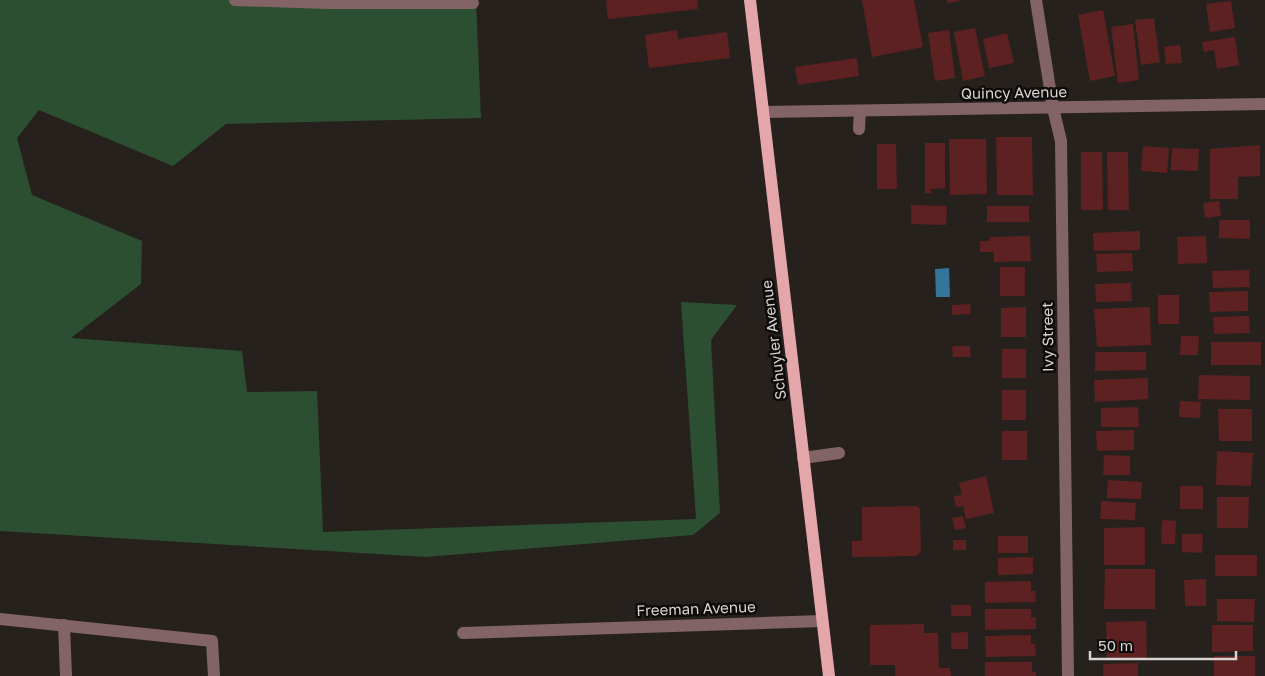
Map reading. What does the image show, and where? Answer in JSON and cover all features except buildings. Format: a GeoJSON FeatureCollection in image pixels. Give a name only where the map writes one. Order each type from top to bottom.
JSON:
{"type":"FeatureCollection","features":[{"type":"Feature","properties":{"kind":"main road","name":"Schuyler Avenue"},"geometry":{"type":"LineString","coordinates":[[750,0],[829,676]]}},
{"type":"Feature","properties":{"kind":"street"},"geometry":{"type":"LineString","coordinates":[[235,0],[473,2]]}},
{"type":"Feature","properties":{"kind":"street","name":"Ivy Street"},"geometry":{"type":"LineString","coordinates":[[1036,0],[1060,140],[1068,676]]}},
{"type":"Feature","properties":{"kind":"street","name":"Quincy Avenue"},"geometry":{"type":"LineString","coordinates":[[763,112],[1265,104]]}},
{"type":"Feature","properties":{"kind":"street"},"geometry":{"type":"LineString","coordinates":[[859,129],[860,111]]}},
{"type":"Feature","properties":{"kind":"street"},"geometry":{"type":"LineString","coordinates":[[803,458],[839,453]]}},
{"type":"Feature","properties":{"kind":"street"},"geometry":{"type":"LineString","coordinates":[[0,619],[212,641],[214,676]]}},
{"type":"Feature","properties":{"kind":"street","name":"Freeman Avenue"},"geometry":{"type":"LineString","coordinates":[[463,632],[822,620]]}},
{"type":"Feature","properties":{"kind":"street"},"geometry":{"type":"LineString","coordinates":[[64,625],[66,676]]}},
{"type":"Feature","properties":{"kind":"green space"},"geometry":{"type":"Polygon","coordinates":[[[0,0],[476,0],[481,118],[226,124],[173,166],[39,110],[17,138],[32,195],[142,241],[141,284],[71,338],[242,351],[247,392],[317,391],[323,532],[696,519],[681,302],[737,305],[711,340],[720,513],[693,535],[426,557],[0,531],[0,0]]]}},
{"type":"Feature","properties":{"kind":"water"},"geometry":{"type":"Polygon","coordinates":[[[949,268],[950,297],[936,297],[935,269],[949,268]]]}}]}
